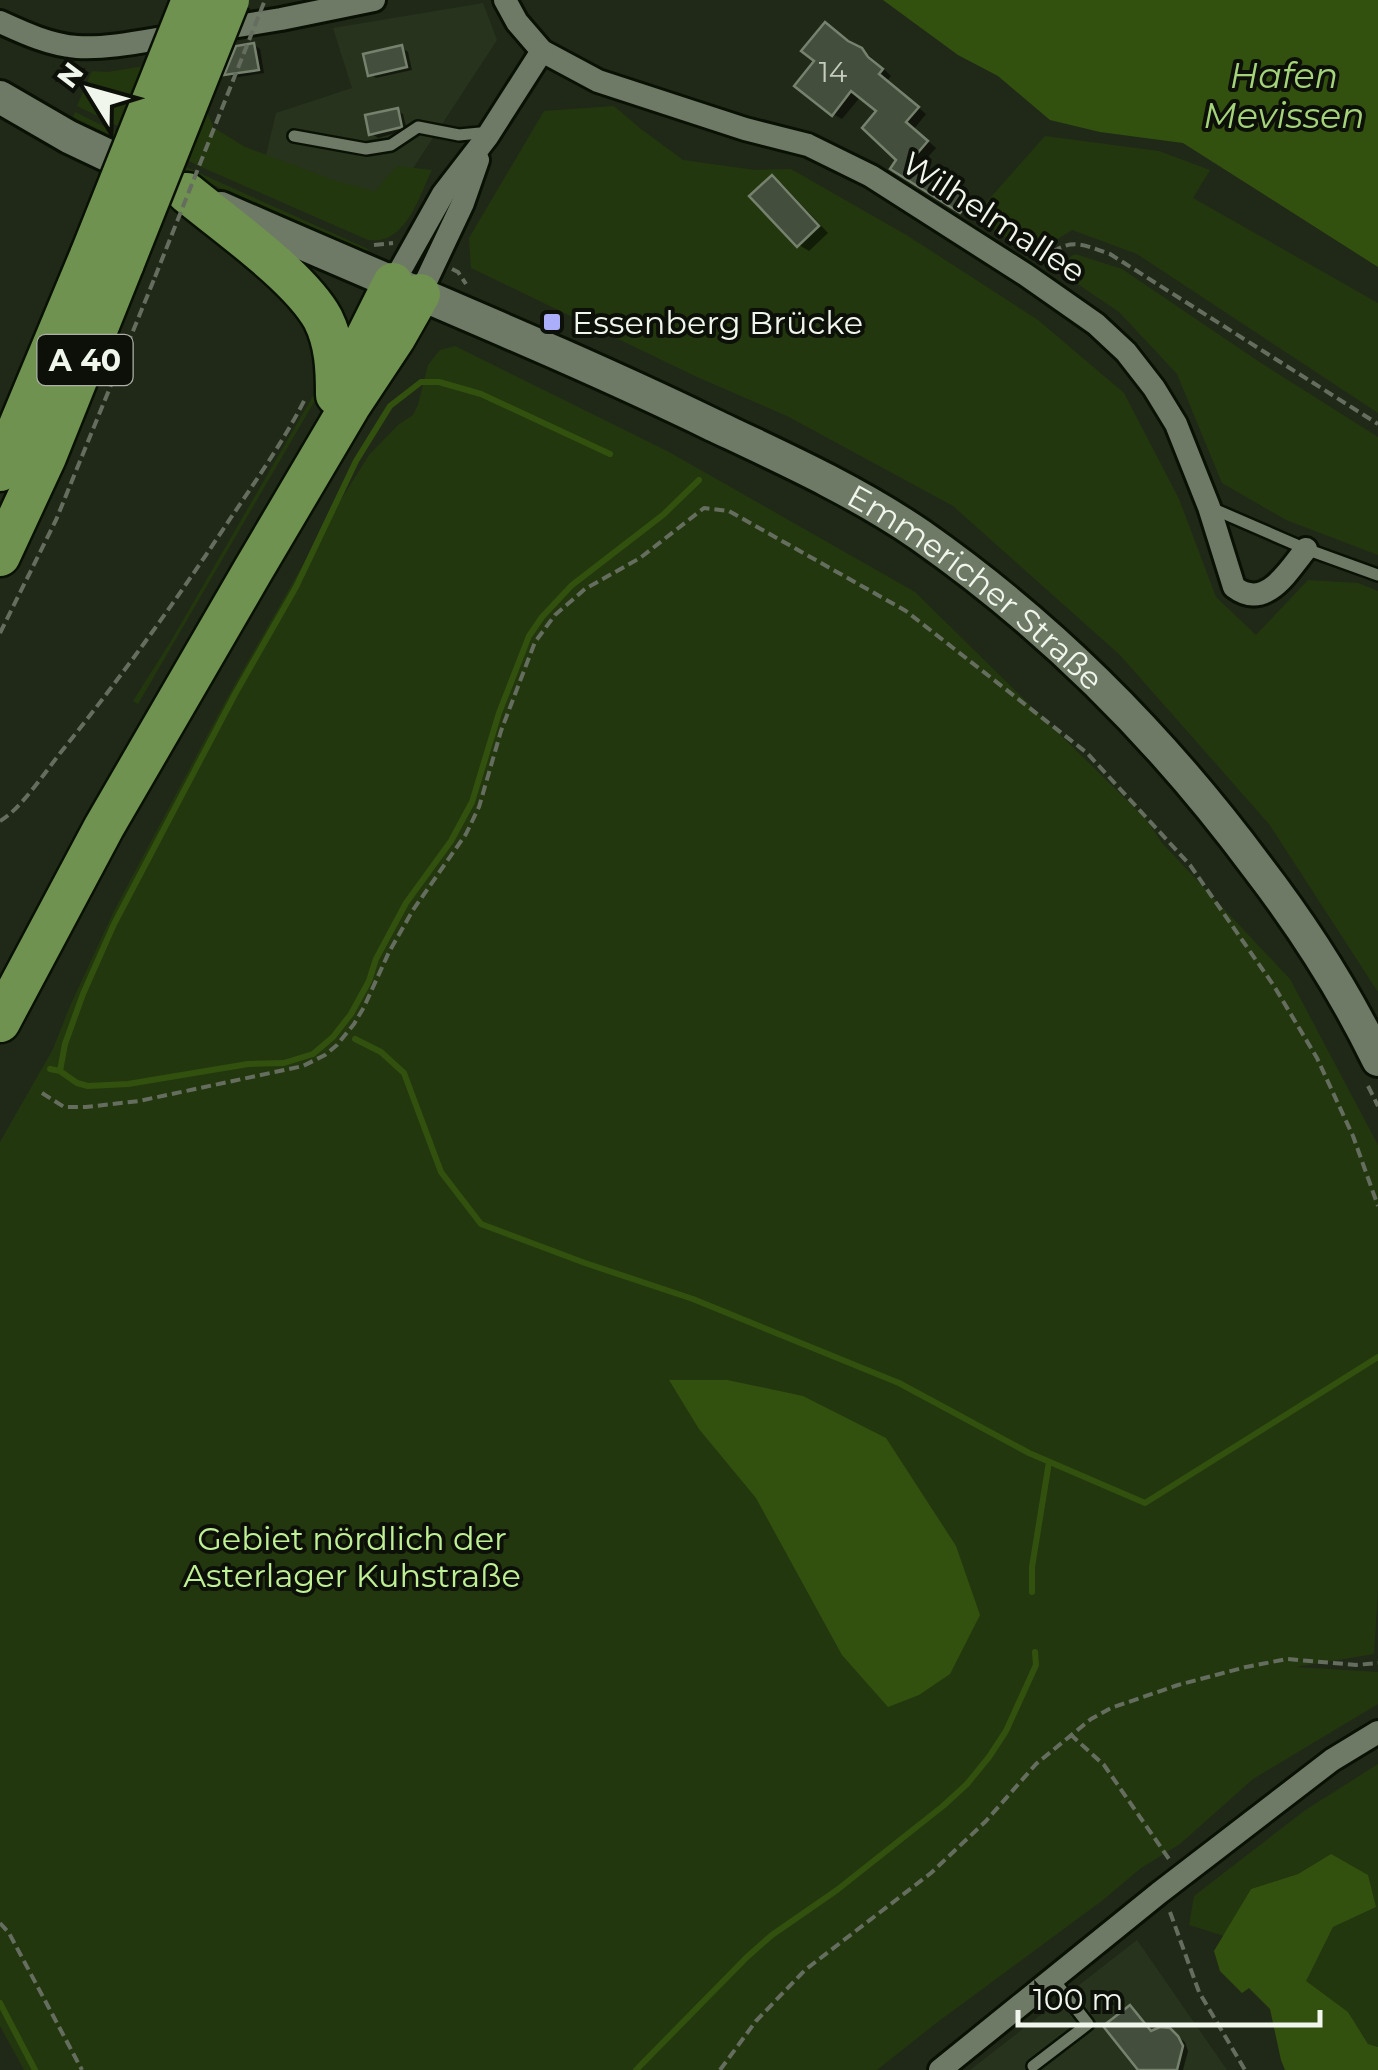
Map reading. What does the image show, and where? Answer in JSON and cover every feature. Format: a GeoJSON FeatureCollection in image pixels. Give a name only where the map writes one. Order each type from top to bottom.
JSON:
{"type":"FeatureCollection","features":[{"type":"Feature","properties":{"kind":"highway","name":"A 40"},"geometry":{"type":"LineString","coordinates":[[0,471],[123,264],[192,0]]}},
{"type":"Feature","properties":{"kind":"highway","name":"A 40"},"geometry":{"type":"LineString","coordinates":[[0,556],[46,457],[229,0]]}},
{"type":"Feature","properties":{"kind":"highway"},"geometry":{"type":"LineString","coordinates":[[0,993],[196,634],[336,365],[323,320],[307,296],[187,193]]}},
{"type":"Feature","properties":{"kind":"highway"},"geometry":{"type":"LineString","coordinates":[[324,390],[416,279]]}},
{"type":"Feature","properties":{"kind":"highway"},"geometry":{"type":"LineString","coordinates":[[0,1022],[104,827],[350,406],[395,338],[416,279]]}},
{"type":"Feature","properties":{"kind":"main road","name":"Emmericher Straße"},"geometry":{"type":"LineString","coordinates":[[0,98],[69,137],[187,193],[416,279],[789,461],[918,534],[1018,610],[1132,718],[1218,813],[1301,925],[1362,1026],[1370,1068]]}},
{"type":"Feature","properties":{"kind":"street"},"geometry":{"type":"LineString","coordinates":[[0,22],[42,40],[76,47],[107,46],[281,20],[374,0]]}},
{"type":"Feature","properties":{"kind":"street","name":"Wilhelmallee"},"geometry":{"type":"LineString","coordinates":[[505,0],[517,22],[542,51],[598,81],[745,129],[808,145],[871,176],[1096,324],[1126,352],[1176,424],[1209,507],[1234,587],[1244,594],[1261,596],[1274,588],[1306,549]]}},
{"type":"Feature","properties":{"kind":"street"},"geometry":{"type":"LineString","coordinates":[[416,279],[444,194],[542,51]]}},
{"type":"Feature","properties":{"kind":"street"},"geometry":{"type":"LineString","coordinates":[[416,279],[463,203],[486,137]]}},
{"type":"Feature","properties":{"kind":"street"},"geometry":{"type":"LineString","coordinates":[[940,2070],[1332,1760],[1378,1732]]}},
{"type":"Feature","properties":{"kind":"lane"},"geometry":{"type":"LineString","coordinates":[[294,136],[366,149],[391,145],[418,126],[486,137]]}},
{"type":"Feature","properties":{"kind":"lane"},"geometry":{"type":"LineString","coordinates":[[1209,507],[1378,576]]}},
{"type":"Feature","properties":{"kind":"lane"},"geometry":{"type":"LineString","coordinates":[[1032,2066],[1088,2024],[1053,1979]]}},
{"type":"Feature","properties":{"kind":"path"},"geometry":{"type":"LineString","coordinates":[[123,264],[265,0]]}},
{"type":"Feature","properties":{"kind":"path"},"geometry":{"type":"LineString","coordinates":[[1026,275],[1064,244],[1079,243],[1110,254],[1378,424]]}},
{"type":"Feature","properties":{"kind":"path"},"geometry":{"type":"LineString","coordinates":[[416,279],[458,272],[472,287]]}},
{"type":"Feature","properties":{"kind":"path"},"geometry":{"type":"LineString","coordinates":[[0,822],[102,702],[262,470],[324,390]]}},
{"type":"Feature","properties":{"kind":"path"},"geometry":{"type":"LineString","coordinates":[[42,1093],[64,1106],[139,1100],[303,1066],[337,1045],[364,1007],[405,924],[466,834],[536,642],[555,615],[584,589],[640,558],[704,508],[729,511],[906,610],[1087,753],[1190,865],[1274,986],[1317,1058],[1353,1136],[1378,1206]]}},
{"type":"Feature","properties":{"kind":"path"},"geometry":{"type":"LineString","coordinates":[[1370,1068],[1378,1106]]}},
{"type":"Feature","properties":{"kind":"path"},"geometry":{"type":"LineString","coordinates":[[720,2070],[756,2021],[805,1970],[932,1874],[1036,1764],[1070,1734],[1112,1708],[1178,1685],[1287,1659],[1378,1663]]}},
{"type":"Feature","properties":{"kind":"path"},"geometry":{"type":"LineString","coordinates":[[1070,1734],[1104,1765],[1181,1877]]}},
{"type":"Feature","properties":{"kind":"path"},"geometry":{"type":"LineString","coordinates":[[1160,1893],[1172,1914],[1199,1992],[1245,2070]]}},
{"type":"Feature","properties":{"kind":"path"},"geometry":{"type":"LineString","coordinates":[[0,1923],[82,2070]]}},
{"type":"Feature","properties":{"kind":"shaded area"},"geometry":{"type":"Polygon","coordinates":[[[483,3],[497,40],[385,211],[263,168],[276,113],[352,88],[333,28],[483,3]]]}},
{"type":"Feature","properties":{"kind":"shaded area"},"geometry":{"type":"Polygon","coordinates":[[[1137,1940],[1227,2070],[970,2070],[1137,1940]]]}},
{"type":"Feature","properties":{"kind":"green space"},"geometry":{"type":"Polygon","coordinates":[[[196,57],[197,89],[214,128],[245,147],[336,181],[375,191],[397,166],[432,170],[402,227],[381,240],[368,240],[199,166],[77,106],[92,71],[108,72],[196,57]]]}},
{"type":"Feature","properties":{"kind":"green space"},"geometry":{"type":"Polygon","coordinates":[[[614,106],[683,160],[755,170],[791,169],[908,236],[1038,320],[1124,393],[1179,499],[1216,597],[1256,635],[1308,580],[1358,583],[1378,591],[1378,992],[1269,824],[1120,655],[953,506],[787,416],[471,268],[469,238],[544,111],[614,106]]]}},
{"type":"Feature","properties":{"kind":"green space"},"geometry":{"type":"Polygon","coordinates":[[[75,112],[368,249],[354,248],[194,176],[73,117],[75,112]]]}},
{"type":"Feature","properties":{"kind":"green space"},"geometry":{"type":"Polygon","coordinates":[[[1045,136],[1159,151],[1210,170],[1193,198],[1378,303],[1378,413],[1137,254],[1072,230],[1031,256],[975,215],[1045,136]]]}},
{"type":"Feature","properties":{"kind":"green space"},"geometry":{"type":"Polygon","coordinates":[[[1075,254],[1122,269],[1378,437],[1378,555],[1286,520],[1222,483],[1177,374],[1119,312],[1054,268],[1075,254]]]}},
{"type":"Feature","properties":{"kind":"green space","name":"Gebiet nördlich der Asterlager Kuhstraße"},"geometry":{"type":"Polygon","coordinates":[[[455,346],[669,452],[915,592],[1146,819],[1162,843],[1290,979],[1378,1145],[1378,1589],[1374,1654],[1296,1667],[1378,1672],[1378,1704],[1253,1779],[1180,1844],[1141,1868],[877,2070],[24,2070],[0,2026],[0,1142],[53,1049],[114,911],[226,700],[332,514],[369,455],[413,415],[428,365],[440,350],[455,346]]]}},
{"type":"Feature","properties":{"kind":"green space"},"geometry":{"type":"Polygon","coordinates":[[[317,389],[321,390],[138,704],[133,701],[317,389]]]}},
{"type":"Feature","properties":{"kind":"green space"},"geometry":{"type":"Polygon","coordinates":[[[1378,1764],[1378,2047],[1368,2044],[1348,2012],[1305,1981],[1333,1927],[1376,1907],[1331,1854],[1298,1874],[1251,1889],[1224,1936],[1189,1925],[1194,1896],[1304,1811],[1378,1764]]]}},
{"type":"Feature","properties":{"kind":"water","name":"Hafen Mevissen"},"geometry":{"type":"Polygon","coordinates":[[[883,0],[1378,0],[1378,267],[1183,143],[1100,132],[1050,120],[998,76],[958,55],[883,0]]]}},
{"type":"Feature","properties":{"kind":"water"},"geometry":{"type":"Polygon","coordinates":[[[669,1380],[727,1380],[803,1396],[886,1438],[956,1546],[980,1615],[950,1674],[919,1695],[888,1707],[842,1655],[756,1498],[699,1429],[669,1380]]]}},
{"type":"Feature","properties":{"kind":"water"},"geometry":{"type":"Polygon","coordinates":[[[1331,1854],[1368,1875],[1376,1907],[1333,1927],[1306,1981],[1348,2012],[1368,2044],[1378,2047],[1378,2070],[1285,2070],[1270,2009],[1249,1988],[1242,1993],[1220,1971],[1214,1951],[1251,1889],[1298,1874],[1331,1854]]]}},
{"type":"Feature","properties":{"kind":"building"},"geometry":{"type":"Polygon","coordinates":[[[825,22],[862,48],[883,69],[879,74],[919,107],[906,122],[928,141],[909,163],[971,201],[960,213],[890,169],[896,160],[862,128],[876,111],[851,91],[832,116],[794,86],[814,61],[801,51],[825,22]]]}},
{"type":"Feature","properties":{"kind":"building"},"geometry":{"type":"Polygon","coordinates":[[[254,43],[259,70],[224,75],[236,46],[254,43]]]}},
{"type":"Feature","properties":{"kind":"building"},"geometry":{"type":"Polygon","coordinates":[[[402,45],[407,67],[368,76],[363,54],[402,45]]]}},
{"type":"Feature","properties":{"kind":"building"},"geometry":{"type":"Polygon","coordinates":[[[398,108],[402,127],[369,135],[365,115],[398,108]]]}},
{"type":"Feature","properties":{"kind":"building"},"geometry":{"type":"Polygon","coordinates":[[[772,175],[819,226],[797,247],[749,196],[772,175]]]}},
{"type":"Feature","properties":{"kind":"building"},"geometry":{"type":"Polygon","coordinates":[[[1130,2005],[1151,2031],[1170,2028],[1178,2036],[1183,2046],[1177,2070],[1138,2070],[1103,2026],[1130,2005]]]}},
{"type":"Feature","properties":{"kind":"waterway"},"geometry":{"type":"LineString","coordinates":[[60,1071],[83,994],[114,924],[296,587],[356,461],[390,406],[421,382],[439,382],[481,394],[610,454]]}},
{"type":"Feature","properties":{"kind":"waterway"},"geometry":{"type":"LineString","coordinates":[[50,1069],[88,1086],[128,1084],[248,1064],[284,1063],[313,1054],[333,1037],[369,981],[376,959],[406,903],[451,841],[472,802],[499,713],[529,636],[572,585],[664,514],[699,480]]}},
{"type":"Feature","properties":{"kind":"waterway"},"geometry":{"type":"LineString","coordinates":[[355,1039],[381,1052],[404,1073],[441,1172],[481,1224],[693,1299],[899,1383],[1029,1453],[1145,1503],[1378,1357]]}},
{"type":"Feature","properties":{"kind":"waterway"},"geometry":{"type":"LineString","coordinates":[[1032,1592],[1032,1567],[1049,1462]]}},
{"type":"Feature","properties":{"kind":"waterway"},"geometry":{"type":"LineString","coordinates":[[636,2070],[772,1935],[837,1890],[967,1784],[1006,1731],[1036,1665],[1035,1652]]}},
{"type":"Feature","properties":{"kind":"waterway"},"geometry":{"type":"LineString","coordinates":[[0,2003],[35,2070]]}},
{"type":"Feature","properties":{"kind":"place","name":"Essenberg Brücke"},"geometry":{"type":"Point","coordinates":[552,322]}}]}
